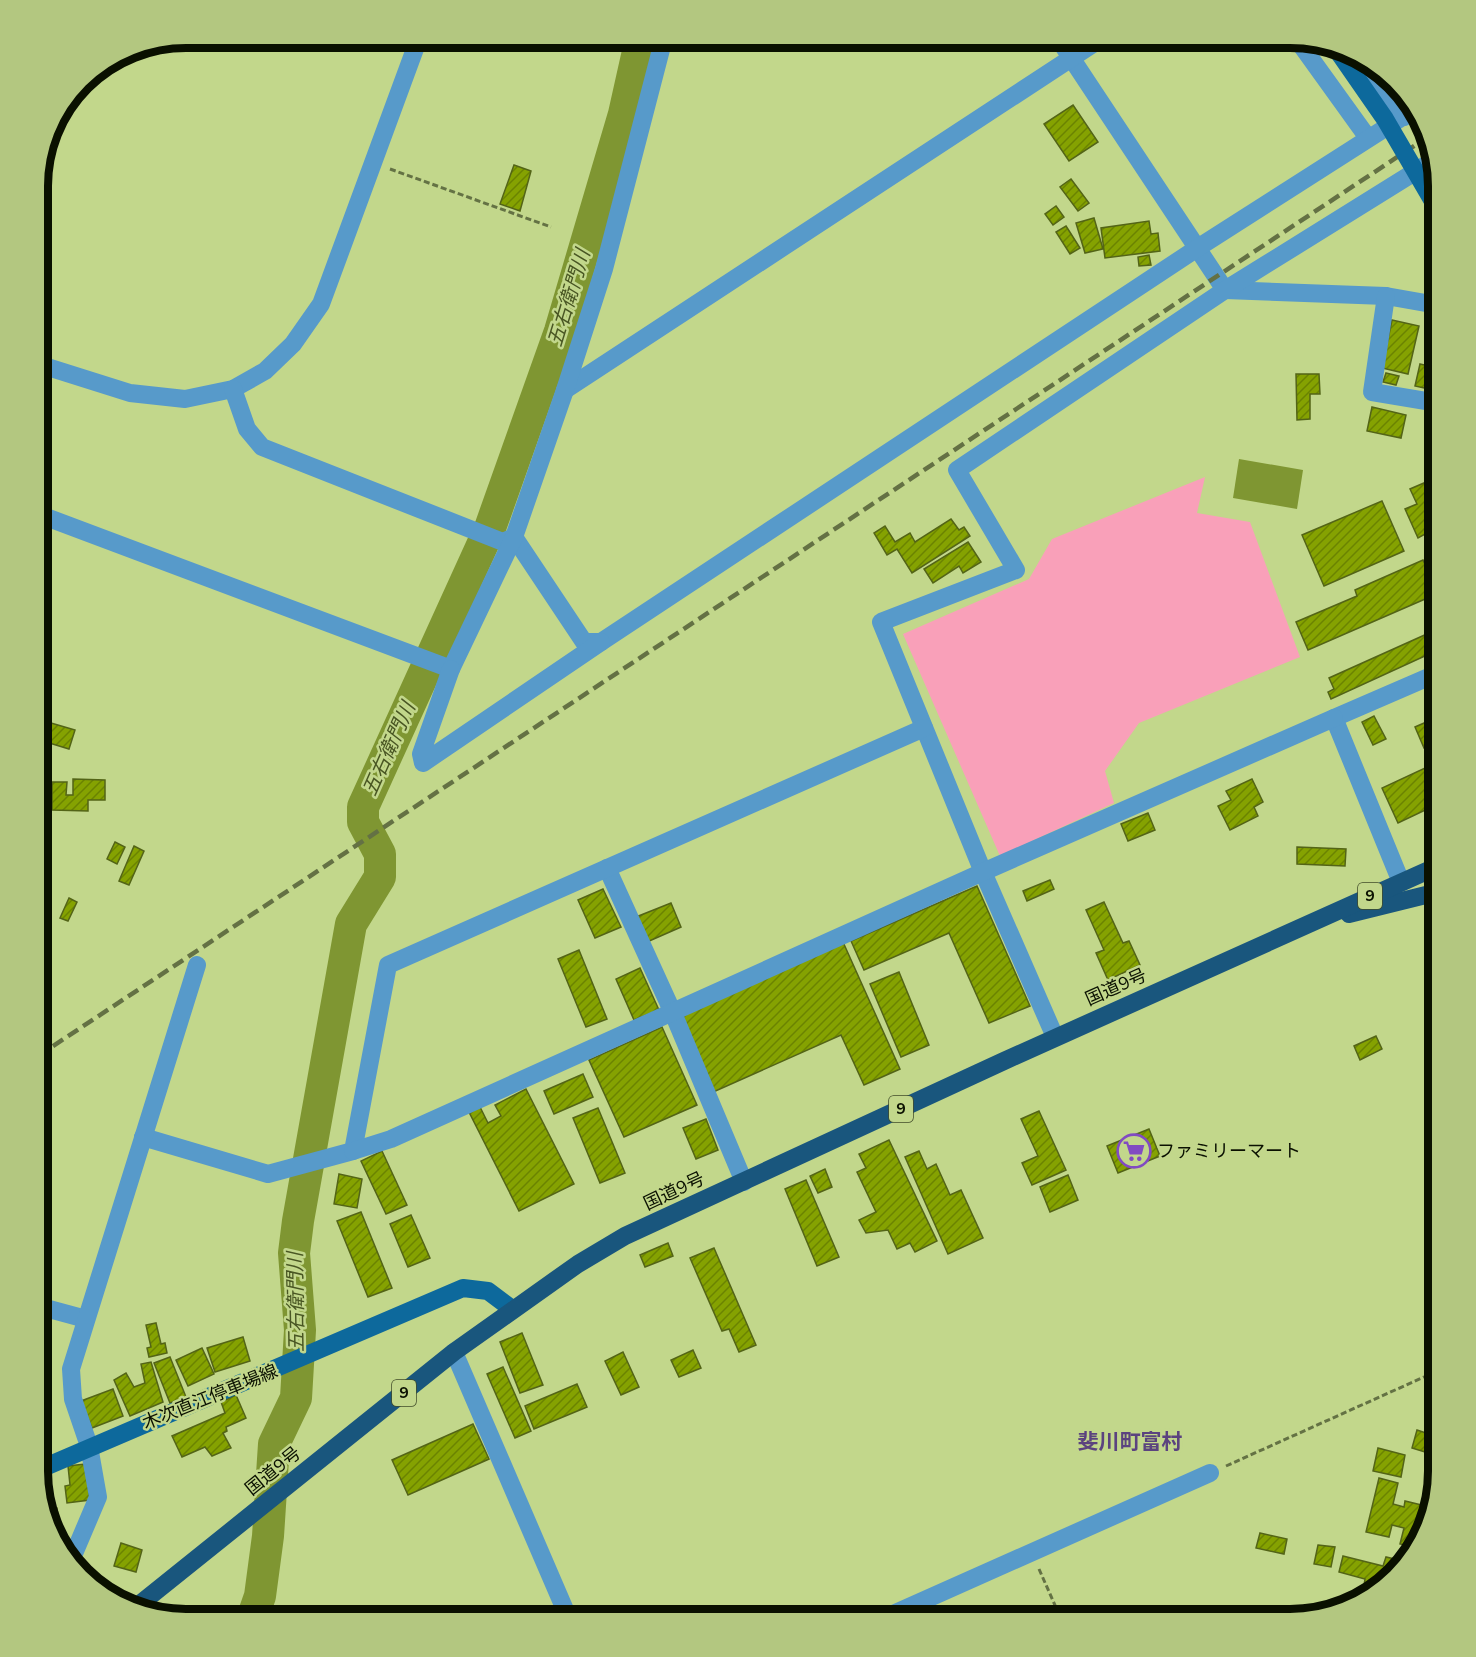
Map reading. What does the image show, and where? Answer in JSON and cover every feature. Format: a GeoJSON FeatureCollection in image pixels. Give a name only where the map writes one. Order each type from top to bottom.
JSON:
{"type":"FeatureCollection","features":[{"type":"Feature","properties":{"kind":"highway","name":"国道9号"},"geometry":{"type":"LineString","coordinates":[[142,1602],[454,1352],[578,1264],[625,1236],[1055,1037],[1428,870]]}},
{"type":"Feature","properties":{"kind":"highway","name":"国道9号"},"geometry":{"type":"LineString","coordinates":[[1301,927],[1428,895]]}},
{"type":"Feature","properties":{"kind":"main road"},"geometry":{"type":"LineString","coordinates":[[1343,59],[1385,119],[1428,193]]}},
{"type":"Feature","properties":{"kind":"main road","name":"木次直江停車場線"},"geometry":{"type":"LineString","coordinates":[[48,1465],[463,1288],[488,1291],[512,1309]]}},
{"type":"Feature","properties":{"kind":"street"},"geometry":{"type":"LineString","coordinates":[[48,367],[130,393],[185,399],[234,389],[265,371],[293,344],[321,304],[415,48]]}},
{"type":"Feature","properties":{"kind":"street"},"geometry":{"type":"LineString","coordinates":[[661,48],[604,269],[565,390],[514,537],[451,669],[421,754],[423,763],[601,642],[1198,247],[1408,114]]}},
{"type":"Feature","properties":{"kind":"street"},"geometry":{"type":"LineString","coordinates":[[1065,48],[1225,290]]}},
{"type":"Feature","properties":{"kind":"street"},"geometry":{"type":"LineString","coordinates":[[565,390],[1086,48]]}},
{"type":"Feature","properties":{"kind":"street"},"geometry":{"type":"LineString","coordinates":[[1304,49],[1368,138]]}},
{"type":"Feature","properties":{"kind":"street"},"geometry":{"type":"LineString","coordinates":[[1055,1037],[983,872],[881,622],[1016,570],[957,470],[1225,290],[1426,165]]}},
{"type":"Feature","properties":{"kind":"street"},"geometry":{"type":"LineString","coordinates":[[1225,290],[1386,296],[1428,303]]}},
{"type":"Feature","properties":{"kind":"street"},"geometry":{"type":"LineString","coordinates":[[1386,296],[1372,392],[1428,401]]}},
{"type":"Feature","properties":{"kind":"street"},"geometry":{"type":"LineString","coordinates":[[234,389],[247,429],[262,447],[503,542],[514,537]]}},
{"type":"Feature","properties":{"kind":"street"},"geometry":{"type":"LineString","coordinates":[[48,518],[451,669]]}},
{"type":"Feature","properties":{"kind":"street"},"geometry":{"type":"LineString","coordinates":[[514,537],[584,642],[601,642]]}},
{"type":"Feature","properties":{"kind":"street"},"geometry":{"type":"LineString","coordinates":[[144,1137],[268,1174],[391,1139],[983,872],[1428,677]]}},
{"type":"Feature","properties":{"kind":"street"},"geometry":{"type":"LineString","coordinates":[[1334,718],[1401,882]]}},
{"type":"Feature","properties":{"kind":"street"},"geometry":{"type":"LineString","coordinates":[[353,1151],[388,965],[924,728]]}},
{"type":"Feature","properties":{"kind":"street"},"geometry":{"type":"LineString","coordinates":[[607,868],[673,1013],[744,1182]]}},
{"type":"Feature","properties":{"kind":"street"},"geometry":{"type":"LineString","coordinates":[[75,1552],[98,1497],[89,1446],[73,1399],[71,1369],[197,965]]}},
{"type":"Feature","properties":{"kind":"street"},"geometry":{"type":"LineString","coordinates":[[48,1309],[86,1319]]}},
{"type":"Feature","properties":{"kind":"street"},"geometry":{"type":"LineString","coordinates":[[454,1352],[564,1609]]}},
{"type":"Feature","properties":{"kind":"street"},"geometry":{"type":"LineString","coordinates":[[907,1609],[1210,1473]]}},
{"type":"Feature","properties":{"kind":"path"},"geometry":{"type":"LineString","coordinates":[[372,162],[551,227]]}},
{"type":"Feature","properties":{"kind":"path"},"geometry":{"type":"LineString","coordinates":[[1210,1473],[1424,1377],[1428,1378]]}},
{"type":"Feature","properties":{"kind":"path"},"geometry":{"type":"LineString","coordinates":[[1032,1553],[1056,1609]]}},
{"type":"Feature","properties":{"kind":"shaded area"},"geometry":{"type":"Polygon","coordinates":[[[1239,459],[1303,470],[1297,509],[1233,498],[1239,459]]]}},
{"type":"Feature","properties":{"kind":"shaded area"},"geometry":{"type":"Polygon","coordinates":[[[1205,477],[1197,513],[1250,522],[1300,657],[1139,723],[1105,771],[1114,803],[1000,856],[903,634],[1029,579],[1052,539],[1205,477]]]}},
{"type":"Feature","properties":{"kind":"building"},"geometry":{"type":"Polygon","coordinates":[[[1073,105],[1098,142],[1069,161],[1044,124],[1073,105]]]}},
{"type":"Feature","properties":{"kind":"building"},"geometry":{"type":"Polygon","coordinates":[[[514,165],[531,171],[520,211],[500,204],[514,165]]]}},
{"type":"Feature","properties":{"kind":"building"},"geometry":{"type":"Polygon","coordinates":[[[1071,179],[1089,203],[1078,211],[1060,187],[1071,179]]]}},
{"type":"Feature","properties":{"kind":"building"},"geometry":{"type":"Polygon","coordinates":[[[1056,206],[1064,217],[1053,225],[1045,214],[1056,206]]]}},
{"type":"Feature","properties":{"kind":"building"},"geometry":{"type":"Polygon","coordinates":[[[1094,218],[1103,249],[1085,253],[1076,223],[1094,218]]]}},
{"type":"Feature","properties":{"kind":"building"},"geometry":{"type":"Polygon","coordinates":[[[1149,221],[1151,234],[1158,233],[1160,251],[1105,258],[1101,228],[1149,221]]]}},
{"type":"Feature","properties":{"kind":"building"},"geometry":{"type":"Polygon","coordinates":[[[1066,226],[1080,248],[1070,254],[1056,232],[1066,226]]]}},
{"type":"Feature","properties":{"kind":"building"},"geometry":{"type":"Polygon","coordinates":[[[1149,255],[1151,265],[1139,266],[1138,257],[1149,255]]]}},
{"type":"Feature","properties":{"kind":"building"},"geometry":{"type":"Polygon","coordinates":[[[1392,320],[1419,326],[1408,374],[1382,368],[1392,320]]]}},
{"type":"Feature","properties":{"kind":"building"},"geometry":{"type":"Polygon","coordinates":[[[1420,364],[1428,366],[1428,389],[1415,386],[1420,364]]]}},
{"type":"Feature","properties":{"kind":"building"},"geometry":{"type":"Polygon","coordinates":[[[1386,373],[1399,376],[1396,385],[1383,382],[1386,373]]]}},
{"type":"Feature","properties":{"kind":"building"},"geometry":{"type":"Polygon","coordinates":[[[1296,374],[1319,374],[1320,394],[1310,394],[1310,419],[1297,420],[1296,374]]]}},
{"type":"Feature","properties":{"kind":"building"},"geometry":{"type":"Polygon","coordinates":[[[1372,407],[1406,415],[1401,438],[1367,431],[1372,407]]]}},
{"type":"Feature","properties":{"kind":"building"},"geometry":{"type":"Polygon","coordinates":[[[1428,481],[1428,541],[1425,534],[1418,538],[1405,509],[1417,504],[1410,489],[1428,481]]]}},
{"type":"Feature","properties":{"kind":"building"},"geometry":{"type":"Polygon","coordinates":[[[1382,501],[1404,551],[1324,586],[1302,535],[1382,501]]]}},
{"type":"Feature","properties":{"kind":"building"},"geometry":{"type":"Polygon","coordinates":[[[951,519],[959,530],[964,527],[970,536],[912,573],[897,549],[887,555],[874,533],[885,526],[895,542],[910,533],[915,542],[951,519]]]}},
{"type":"Feature","properties":{"kind":"building"},"geometry":{"type":"Polygon","coordinates":[[[968,542],[981,562],[963,573],[959,566],[933,583],[924,569],[968,542]]]}},
{"type":"Feature","properties":{"kind":"building"},"geometry":{"type":"Polygon","coordinates":[[[1423,560],[1428,571],[1428,581],[1426,582],[1428,598],[1308,650],[1296,622],[1357,596],[1355,590],[1423,560]]]}},
{"type":"Feature","properties":{"kind":"building"},"geometry":{"type":"Polygon","coordinates":[[[1428,633],[1428,655],[1331,699],[1328,692],[1334,689],[1329,678],[1428,633]]]}},
{"type":"Feature","properties":{"kind":"building"},"geometry":{"type":"Polygon","coordinates":[[[1374,716],[1386,739],[1373,745],[1362,722],[1374,716]]]}},
{"type":"Feature","properties":{"kind":"building"},"geometry":{"type":"Polygon","coordinates":[[[1428,721],[1428,746],[1424,748],[1415,727],[1428,721]]]}},
{"type":"Feature","properties":{"kind":"building"},"geometry":{"type":"Polygon","coordinates":[[[51,723],[75,730],[69,749],[48,743],[51,723]]]}},
{"type":"Feature","properties":{"kind":"building"},"geometry":{"type":"Polygon","coordinates":[[[1428,767],[1428,809],[1398,823],[1382,788],[1428,767]]]}},
{"type":"Feature","properties":{"kind":"building"},"geometry":{"type":"Polygon","coordinates":[[[73,779],[105,780],[105,800],[88,800],[88,811],[52,810],[52,782],[67,782],[66,795],[73,795],[73,779]]]}},
{"type":"Feature","properties":{"kind":"building"},"geometry":{"type":"Polygon","coordinates":[[[1252,779],[1263,802],[1254,807],[1258,816],[1230,830],[1218,806],[1231,800],[1226,791],[1252,779]]]}},
{"type":"Feature","properties":{"kind":"building"},"geometry":{"type":"Polygon","coordinates":[[[1148,813],[1155,830],[1128,841],[1121,824],[1148,813]]]}},
{"type":"Feature","properties":{"kind":"building"},"geometry":{"type":"Polygon","coordinates":[[[115,842],[125,847],[117,864],[107,859],[115,842]]]}},
{"type":"Feature","properties":{"kind":"building"},"geometry":{"type":"Polygon","coordinates":[[[134,846],[144,851],[129,885],[119,881],[134,846]]]}},
{"type":"Feature","properties":{"kind":"building"},"geometry":{"type":"Polygon","coordinates":[[[1297,847],[1346,849],[1345,866],[1297,864],[1297,847]]]}},
{"type":"Feature","properties":{"kind":"building"},"geometry":{"type":"Polygon","coordinates":[[[1050,880],[1054,889],[1027,901],[1023,891],[1050,880]]]}},
{"type":"Feature","properties":{"kind":"building"},"geometry":{"type":"Polygon","coordinates":[[[977,886],[1030,1006],[989,1023],[949,933],[864,970],[851,941],[977,886]]]}},
{"type":"Feature","properties":{"kind":"building"},"geometry":{"type":"Polygon","coordinates":[[[603,889],[621,927],[595,938],[578,900],[603,889]]]}},
{"type":"Feature","properties":{"kind":"building"},"geometry":{"type":"Polygon","coordinates":[[[69,898],[77,902],[68,921],[60,918],[69,898]]]}},
{"type":"Feature","properties":{"kind":"building"},"geometry":{"type":"Polygon","coordinates":[[[1104,902],[1123,943],[1129,941],[1140,965],[1108,980],[1096,953],[1104,950],[1086,910],[1104,902]]]}},
{"type":"Feature","properties":{"kind":"building"},"geometry":{"type":"Polygon","coordinates":[[[671,903],[681,927],[647,942],[636,917],[671,903]]]}},
{"type":"Feature","properties":{"kind":"building"},"geometry":{"type":"Polygon","coordinates":[[[843,942],[900,1069],[864,1085],[841,1035],[711,1093],[677,1016],[843,942]]]}},
{"type":"Feature","properties":{"kind":"building"},"geometry":{"type":"Polygon","coordinates":[[[579,950],[607,1019],[586,1027],[558,959],[579,950]]]}},
{"type":"Feature","properties":{"kind":"building"},"geometry":{"type":"Polygon","coordinates":[[[640,968],[659,1010],[634,1020],[616,979],[640,968]]]}},
{"type":"Feature","properties":{"kind":"building"},"geometry":{"type":"Polygon","coordinates":[[[899,972],[929,1045],[901,1057],[870,984],[899,972]]]}},
{"type":"Feature","properties":{"kind":"building"},"geometry":{"type":"Polygon","coordinates":[[[662,1027],[697,1105],[624,1137],[589,1060],[662,1027]]]}},
{"type":"Feature","properties":{"kind":"building"},"geometry":{"type":"Polygon","coordinates":[[[1376,1036],[1382,1049],[1360,1060],[1354,1046],[1376,1036]]]}},
{"type":"Feature","properties":{"kind":"building"},"geometry":{"type":"Polygon","coordinates":[[[583,1074],[593,1097],[554,1114],[544,1091],[583,1074]]]}},
{"type":"Feature","properties":{"kind":"building"},"geometry":{"type":"Polygon","coordinates":[[[526,1089],[574,1184],[519,1211],[469,1112],[480,1107],[488,1123],[501,1116],[495,1105],[526,1089]]]}},
{"type":"Feature","properties":{"kind":"building"},"geometry":{"type":"Polygon","coordinates":[[[598,1108],[625,1173],[600,1183],[573,1118],[598,1108]]]}},
{"type":"Feature","properties":{"kind":"building"},"geometry":{"type":"Polygon","coordinates":[[[1039,1111],[1066,1170],[1032,1185],[1022,1163],[1038,1156],[1021,1119],[1039,1111]]]}},
{"type":"Feature","properties":{"kind":"building"},"geometry":{"type":"Polygon","coordinates":[[[706,1119],[718,1150],[696,1159],[683,1128],[706,1119]]]}},
{"type":"Feature","properties":{"kind":"building","name":"ファミリーマート"},"geometry":{"type":"Polygon","coordinates":[[[1149,1129],[1160,1156],[1118,1173],[1107,1146],[1149,1129]]]}},
{"type":"Feature","properties":{"kind":"building"},"geometry":{"type":"Polygon","coordinates":[[[889,1140],[937,1241],[915,1252],[910,1243],[897,1249],[888,1230],[866,1233],[859,1220],[876,1212],[857,1172],[866,1168],[859,1154],[889,1140]]]}},
{"type":"Feature","properties":{"kind":"building"},"geometry":{"type":"Polygon","coordinates":[[[382,1151],[407,1205],[386,1214],[361,1161],[382,1151]]]}},
{"type":"Feature","properties":{"kind":"building"},"geometry":{"type":"Polygon","coordinates":[[[919,1151],[927,1169],[936,1164],[950,1195],[961,1190],[983,1238],[948,1254],[905,1157],[919,1151]]]}},
{"type":"Feature","properties":{"kind":"building"},"geometry":{"type":"Polygon","coordinates":[[[825,1169],[832,1187],[818,1193],[810,1176],[825,1169]]]}},
{"type":"Feature","properties":{"kind":"building"},"geometry":{"type":"Polygon","coordinates":[[[339,1174],[362,1179],[357,1208],[334,1204],[339,1174]]]}},
{"type":"Feature","properties":{"kind":"building"},"geometry":{"type":"Polygon","coordinates":[[[1068,1175],[1078,1200],[1050,1212],[1040,1187],[1068,1175]]]}},
{"type":"Feature","properties":{"kind":"building"},"geometry":{"type":"Polygon","coordinates":[[[806,1180],[839,1257],[817,1266],[785,1189],[806,1180]]]}},
{"type":"Feature","properties":{"kind":"building"},"geometry":{"type":"Polygon","coordinates":[[[361,1212],[392,1288],[368,1297],[337,1221],[361,1212]]]}},
{"type":"Feature","properties":{"kind":"building"},"geometry":{"type":"Polygon","coordinates":[[[411,1215],[430,1258],[408,1267],[390,1224],[411,1215]]]}},
{"type":"Feature","properties":{"kind":"building"},"geometry":{"type":"Polygon","coordinates":[[[668,1243],[673,1256],[645,1267],[640,1255],[668,1243]]]}},
{"type":"Feature","properties":{"kind":"building"},"geometry":{"type":"Polygon","coordinates":[[[714,1248],[756,1345],[739,1352],[729,1329],[722,1331],[690,1258],[714,1248]]]}},
{"type":"Feature","properties":{"kind":"building"},"geometry":{"type":"Polygon","coordinates":[[[156,1323],[161,1344],[165,1343],[167,1353],[149,1357],[147,1348],[151,1347],[146,1325],[156,1323]]]}},
{"type":"Feature","properties":{"kind":"building"},"geometry":{"type":"Polygon","coordinates":[[[522,1333],[543,1385],[520,1393],[500,1342],[522,1333]]]}},
{"type":"Feature","properties":{"kind":"building"},"geometry":{"type":"Polygon","coordinates":[[[243,1337],[250,1361],[215,1372],[207,1348],[243,1337]]]}},
{"type":"Feature","properties":{"kind":"building"},"geometry":{"type":"Polygon","coordinates":[[[202,1348],[214,1374],[188,1386],[176,1360],[202,1348]]]}},
{"type":"Feature","properties":{"kind":"building"},"geometry":{"type":"Polygon","coordinates":[[[693,1350],[701,1368],[679,1377],[671,1360],[693,1350]]]}},
{"type":"Feature","properties":{"kind":"building"},"geometry":{"type":"Polygon","coordinates":[[[623,1352],[639,1387],[621,1395],[605,1361],[623,1352]]]}},
{"type":"Feature","properties":{"kind":"building"},"geometry":{"type":"Polygon","coordinates":[[[170,1357],[186,1397],[170,1403],[154,1363],[170,1357]]]}},
{"type":"Feature","properties":{"kind":"building"},"geometry":{"type":"Polygon","coordinates":[[[151,1362],[163,1402],[130,1416],[114,1380],[126,1373],[134,1387],[145,1383],[141,1364],[151,1362]]]}},
{"type":"Feature","properties":{"kind":"building"},"geometry":{"type":"Polygon","coordinates":[[[503,1367],[531,1431],[515,1438],[487,1374],[503,1367]]]}},
{"type":"Feature","properties":{"kind":"building"},"geometry":{"type":"Polygon","coordinates":[[[577,1384],[587,1407],[534,1429],[525,1406],[577,1384]]]}},
{"type":"Feature","properties":{"kind":"building"},"geometry":{"type":"Polygon","coordinates":[[[113,1389],[123,1416],[92,1428],[81,1401],[113,1389]]]}},
{"type":"Feature","properties":{"kind":"building"},"geometry":{"type":"Polygon","coordinates":[[[236,1395],[246,1418],[226,1427],[227,1431],[223,1433],[231,1448],[212,1456],[205,1447],[182,1457],[172,1436],[225,1413],[221,1402],[236,1395]]]}},
{"type":"Feature","properties":{"kind":"building"},"geometry":{"type":"Polygon","coordinates":[[[473,1424],[489,1459],[408,1495],[392,1460],[473,1424]]]}},
{"type":"Feature","properties":{"kind":"building"},"geometry":{"type":"Polygon","coordinates":[[[1417,1430],[1428,1434],[1428,1453],[1412,1448],[1417,1430]]]}},
{"type":"Feature","properties":{"kind":"building"},"geometry":{"type":"Polygon","coordinates":[[[1378,1448],[1405,1455],[1401,1477],[1373,1471],[1378,1448]]]}},
{"type":"Feature","properties":{"kind":"building"},"geometry":{"type":"Polygon","coordinates":[[[85,1464],[90,1500],[67,1503],[65,1486],[70,1485],[68,1466],[85,1464]]]}},
{"type":"Feature","properties":{"kind":"building"},"geometry":{"type":"Polygon","coordinates":[[[1379,1478],[1398,1483],[1393,1504],[1404,1507],[1405,1501],[1423,1505],[1407,1545],[1400,1544],[1404,1528],[1392,1525],[1389,1537],[1366,1532],[1379,1478]]]}},
{"type":"Feature","properties":{"kind":"building"},"geometry":{"type":"Polygon","coordinates":[[[53,1508],[57,1508],[59,1524],[55,1515],[53,1508]]]}},
{"type":"Feature","properties":{"kind":"building"},"geometry":{"type":"Polygon","coordinates":[[[1260,1533],[1287,1539],[1284,1554],[1256,1548],[1260,1533]]]}},
{"type":"Feature","properties":{"kind":"building"},"geometry":{"type":"Polygon","coordinates":[[[121,1543],[142,1550],[136,1572],[114,1566],[121,1543]]]}},
{"type":"Feature","properties":{"kind":"building"},"geometry":{"type":"Polygon","coordinates":[[[1318,1545],[1335,1547],[1331,1567],[1314,1564],[1318,1545]]]}},
{"type":"Feature","properties":{"kind":"building"},"geometry":{"type":"Polygon","coordinates":[[[1343,1556],[1383,1566],[1386,1557],[1396,1559],[1388,1569],[1366,1586],[1364,1585],[1365,1579],[1339,1572],[1343,1556]]]}},
{"type":"Feature","properties":{"kind":"waterway","name":"五右衛門川"},"geometry":{"type":"LineString","coordinates":[[255,1609],[260,1596],[268,1536],[274,1444],[296,1398],[300,1330],[294,1253],[298,1221],[351,924],[380,877],[380,854],[363,822],[363,807],[490,528],[560,331],[624,114],[639,48]]}},
{"type":"Feature","properties":{"kind":"railway"},"geometry":{"type":"LineString","coordinates":[[48,1049],[1421,141]]}},
{"type":"Feature","properties":{"kind":"place","name":"ファミリーマート"},"geometry":{"type":"Point","coordinates":[1134,1151]}},
{"type":"Feature","properties":{"kind":"district","name":"斐川町富村"},"geometry":{"type":"Point","coordinates":[1130,1442]}}]}
